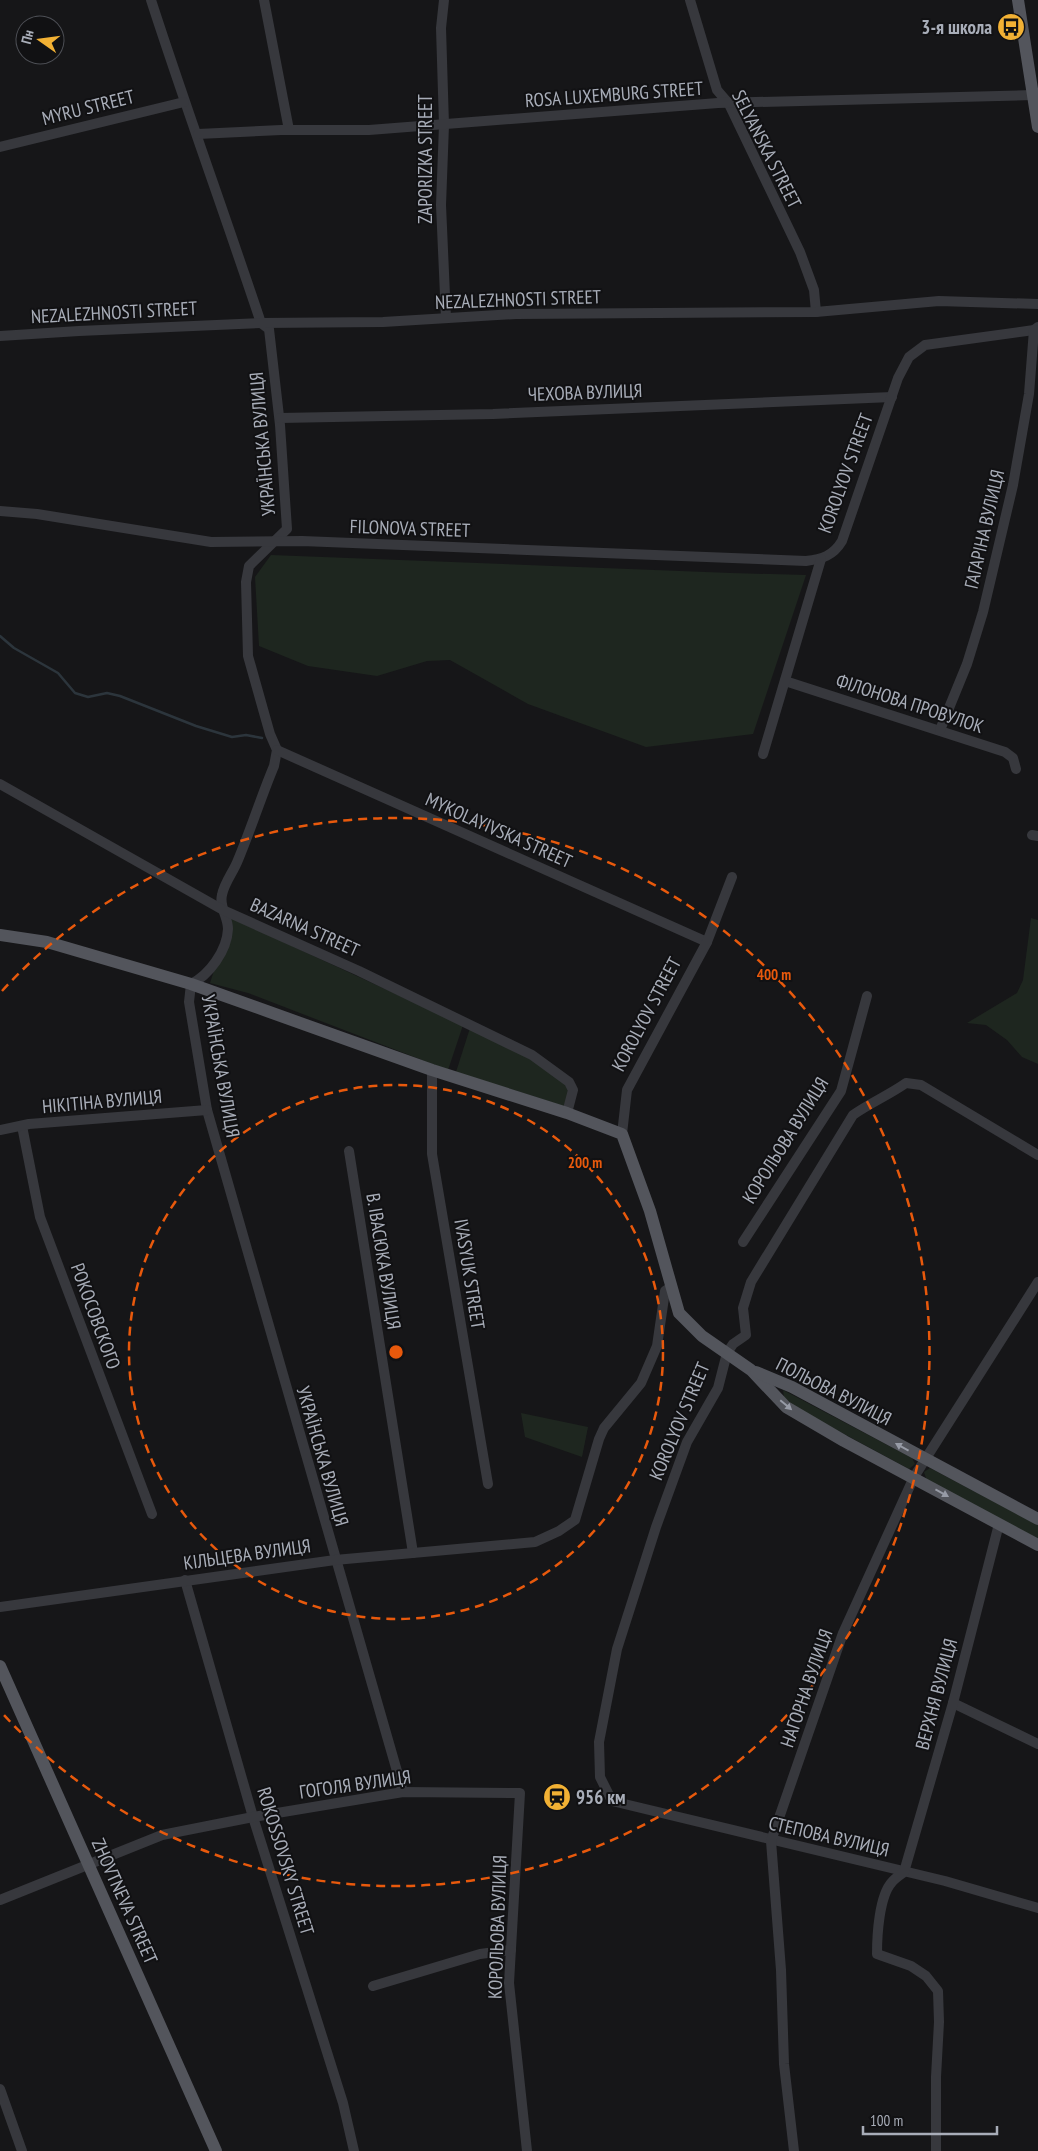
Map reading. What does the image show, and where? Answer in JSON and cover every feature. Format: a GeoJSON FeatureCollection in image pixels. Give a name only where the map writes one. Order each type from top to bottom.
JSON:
{"type":"FeatureCollection","features":[{"type":"Feature","properties":{"kind":"main road"},"geometry":{"type":"LineString","coordinates":[[1018,0],[1038,127]]}},
{"type":"Feature","properties":{"kind":"main road"},"geometry":{"type":"LineString","coordinates":[[0,935],[47,942],[191,984],[432,1070],[567,1112],[622,1134]]}},
{"type":"Feature","properties":{"kind":"main road","name":"KOROLYOV STREET"},"geometry":{"type":"LineString","coordinates":[[622,1134],[650,1211],[679,1313],[702,1336],[751,1370]]}},
{"type":"Feature","properties":{"kind":"main road","name":"ПОЛЬОВА ВУЛИЦЯ"},"geometry":{"type":"LineString","coordinates":[[751,1370],[792,1387],[1038,1519]]}},
{"type":"Feature","properties":{"kind":"main road","name":"ПОЛЬОВА ВУЛИЦЯ"},"geometry":{"type":"LineString","coordinates":[[751,1370],[786,1407],[844,1441],[1038,1545]]}},
{"type":"Feature","properties":{"kind":"main road","name":"ZHOVTNEVA STREET"},"geometry":{"type":"LineString","coordinates":[[0,1666],[49,1780],[90,1865],[216,2151]]}},
{"type":"Feature","properties":{"kind":"street","name":"УКРАЇНСЬКА ВУЛИЦЯ"},"geometry":{"type":"LineString","coordinates":[[151,0],[184,102],[198,134],[261,323],[269,329],[280,418],[286,528],[249,566],[246,582],[248,656],[270,734],[277,750],[274,766],[239,860],[222,895],[222,910],[228,928],[223,946],[212,967],[204,977],[191,984],[189,1002],[207,1110],[403,1792]]}},
{"type":"Feature","properties":{"kind":"street"},"geometry":{"type":"LineString","coordinates":[[264,0],[289,130]]}},
{"type":"Feature","properties":{"kind":"street","name":"ZAPORIZKA STREET"},"geometry":{"type":"LineString","coordinates":[[444,0],[441,28],[444,125],[441,204],[446,318]]}},
{"type":"Feature","properties":{"kind":"street","name":"SELYANSKA STREET"},"geometry":{"type":"LineString","coordinates":[[690,0],[717,90],[728,104],[800,252],[814,290],[816,312]]}},
{"type":"Feature","properties":{"kind":"street","name":"ROSA LUXEMBURG STREET"},"geometry":{"type":"LineString","coordinates":[[198,134],[289,130],[369,130],[728,104],[882,97],[1033,94]]}},
{"type":"Feature","properties":{"kind":"street","name":"MYRU STREET"},"geometry":{"type":"LineString","coordinates":[[0,147],[184,102]]}},
{"type":"Feature","properties":{"kind":"street","name":"NEZALEZHNOSTI STREET"},"geometry":{"type":"LineString","coordinates":[[0,336],[79,330],[261,323],[374,322],[516,314],[816,312],[939,301],[1038,304]]}},
{"type":"Feature","properties":{"kind":"street","name":"KOROLYOV STREET"},"geometry":{"type":"LineString","coordinates":[[763,754],[821,559],[831,554],[842,542],[892,397],[909,357],[925,345],[1037,329]]}},
{"type":"Feature","properties":{"kind":"street","name":"ГАГАРІНА ВУЛИЦЯ"},"geometry":{"type":"LineString","coordinates":[[940,730],[967,664],[985,603],[1013,485],[1037,329]]}},
{"type":"Feature","properties":{"kind":"street","name":"ЧЕХОВА ВУЛИЦЯ"},"geometry":{"type":"LineString","coordinates":[[280,418],[493,414],[892,397]]}},
{"type":"Feature","properties":{"kind":"street","name":"FILONOVA STREET"},"geometry":{"type":"LineString","coordinates":[[0,511],[37,514],[211,542],[270,543],[302,541],[806,561],[821,559]]}},
{"type":"Feature","properties":{"kind":"street","name":"ФІЛОНОВА ПРОВУЛОК"},"geometry":{"type":"LineString","coordinates":[[785,681],[1005,752],[1013,758],[1016,768]]}},
{"type":"Feature","properties":{"kind":"street","name":"MYKOLAYIVSKA STREET"},"geometry":{"type":"LineString","coordinates":[[277,750],[707,942]]}},
{"type":"Feature","properties":{"kind":"street","name":"BAZARNA STREET"},"geometry":{"type":"LineString","coordinates":[[0,784],[222,910],[359,971],[532,1055],[569,1082],[573,1090],[567,1112]]}},
{"type":"Feature","properties":{"kind":"street","name":"KOROLYOV STREET"},"geometry":{"type":"LineString","coordinates":[[622,1134],[627,1090],[707,942],[732,878]]}},
{"type":"Feature","properties":{"kind":"street","name":"КОРОЛЬОВА ВУЛИЦЯ"},"geometry":{"type":"LineString","coordinates":[[743,1242],[841,1091],[866,996]]}},
{"type":"Feature","properties":{"kind":"street","name":"IVASYUK STREET"},"geometry":{"type":"LineString","coordinates":[[432,1070],[432,1154],[488,1484]]}},
{"type":"Feature","properties":{"kind":"street","name":"KOROLYOV STREET"},"geometry":{"type":"LineString","coordinates":[[612,1802],[600,1777],[599,1742],[617,1649],[670,1487],[687,1442],[718,1388],[726,1353],[733,1344],[746,1335],[743,1308],[751,1282],[853,1115],[906,1082],[921,1086],[1038,1155]]}},
{"type":"Feature","properties":{"kind":"street","name":"НІКІТІНА ВУЛИЦЯ"},"geometry":{"type":"LineString","coordinates":[[0,1130],[22,1126],[207,1110]]}},
{"type":"Feature","properties":{"kind":"street","name":"РОКОСОВСКОГО"},"geometry":{"type":"LineString","coordinates":[[22,1126],[40,1217],[152,1514]]}},
{"type":"Feature","properties":{"kind":"street","name":"В. ІВАСЮКА ВУЛИЦЯ"},"geometry":{"type":"LineString","coordinates":[[349,1151],[413,1553]]}},
{"type":"Feature","properties":{"kind":"street","name":"НАГОРНА ВУЛИЦЯ"},"geometry":{"type":"LineString","coordinates":[[794,2151],[784,2064],[781,1970],[771,1841],[843,1633],[914,1478],[1038,1282]]}},
{"type":"Feature","properties":{"kind":"street","name":"КІЛЬЦЕВА ВУЛИЦЯ"},"geometry":{"type":"LineString","coordinates":[[0,1607],[335,1560],[530,1543],[559,1531],[574,1520],[604,1428],[641,1383],[657,1346],[662,1301],[665,1291],[671,1288]]}},
{"type":"Feature","properties":{"kind":"street","name":"ВЕРХНЯ ВУЛИЦЯ"},"geometry":{"type":"LineString","coordinates":[[904,1872],[954,1703],[999,1524]]}},
{"type":"Feature","properties":{"kind":"street","name":"ROKOSSOVSKY STREET"},"geometry":{"type":"LineString","coordinates":[[185,1580],[254,1817],[343,2103],[354,2151]]}},
{"type":"Feature","properties":{"kind":"street"},"geometry":{"type":"LineString","coordinates":[[954,1703],[1038,1744]]}},
{"type":"Feature","properties":{"kind":"street","name":"ГОГОЛЯ ВУЛИЦЯ"},"geometry":{"type":"LineString","coordinates":[[0,1900],[162,1835],[254,1817],[403,1792],[520,1793]]}},
{"type":"Feature","properties":{"kind":"street","name":"КОРОЛЬОВА ВУЛИЦЯ"},"geometry":{"type":"LineString","coordinates":[[520,1793],[508,1983],[526,2150]]}},
{"type":"Feature","properties":{"kind":"street","name":"СТЕПОВА ВУЛИЦЯ"},"geometry":{"type":"LineString","coordinates":[[612,1802],[904,1872],[1038,1908]]}},
{"type":"Feature","properties":{"kind":"street"},"geometry":{"type":"LineString","coordinates":[[904,1872],[890,1883],[884,1900],[878,1929],[877,1954],[911,1966],[926,1976],[938,1991],[940,2022],[936,2077],[936,2151]]}},
{"type":"Feature","properties":{"kind":"street"},"geometry":{"type":"LineString","coordinates":[[373,1986],[480,1954],[511,1950]]}},
{"type":"Feature","properties":{"kind":"street"},"geometry":{"type":"LineString","coordinates":[[0,2089],[22,2151]]}},
{"type":"Feature","properties":{"kind":"street"},"geometry":{"type":"LineString","coordinates":[[515,2151],[526,2150]]}},
{"type":"Feature","properties":{"kind":"shaded area"},"geometry":{"type":"Polygon","coordinates":[[[271,555],[806,575],[753,734],[646,747],[528,704],[450,660],[427,661],[377,676],[308,666],[259,646],[255,577],[271,555]]]}},
{"type":"Feature","properties":{"kind":"shaded area"},"geometry":{"type":"Polygon","coordinates":[[[231,918],[463,1025],[448,1070],[248,993],[210,983],[231,918]]]}},
{"type":"Feature","properties":{"kind":"shaded area"},"geometry":{"type":"Polygon","coordinates":[[[1031,918],[1038,920],[1038,1064],[1022,1057],[1007,1040],[986,1025],[967,1023],[1017,993],[1023,980],[1031,918]]]}},
{"type":"Feature","properties":{"kind":"shaded area"},"geometry":{"type":"Polygon","coordinates":[[[470,1028],[532,1060],[567,1083],[569,1093],[564,1106],[456,1072],[470,1028]]]}},
{"type":"Feature","properties":{"kind":"shaded area"},"geometry":{"type":"Polygon","coordinates":[[[783,1390],[912,1458],[915,1464],[909,1469],[796,1408],[784,1397],[783,1390]]]}},
{"type":"Feature","properties":{"kind":"shaded area"},"geometry":{"type":"Polygon","coordinates":[[[521,1413],[588,1427],[582,1457],[525,1437],[521,1413]]]}},
{"type":"Feature","properties":{"kind":"shaded area"},"geometry":{"type":"Polygon","coordinates":[[[930,1468],[1038,1525],[1038,1541],[927,1481],[924,1472],[930,1468]]]}},
{"type":"Feature","properties":{"kind":"waterway"},"geometry":{"type":"LineString","coordinates":[[0,636],[14,648],[58,673],[75,693],[88,697],[107,693],[120,696],[196,726],[232,737],[246,735],[262,738]]}},
{"type":"Feature","properties":{"kind":"place","name":"3-я школа"},"geometry":{"type":"Point","coordinates":[1011,27]}},
{"type":"Feature","properties":{"kind":"place","name":"956 км"},"geometry":{"type":"Point","coordinates":[557,1797]}}]}
